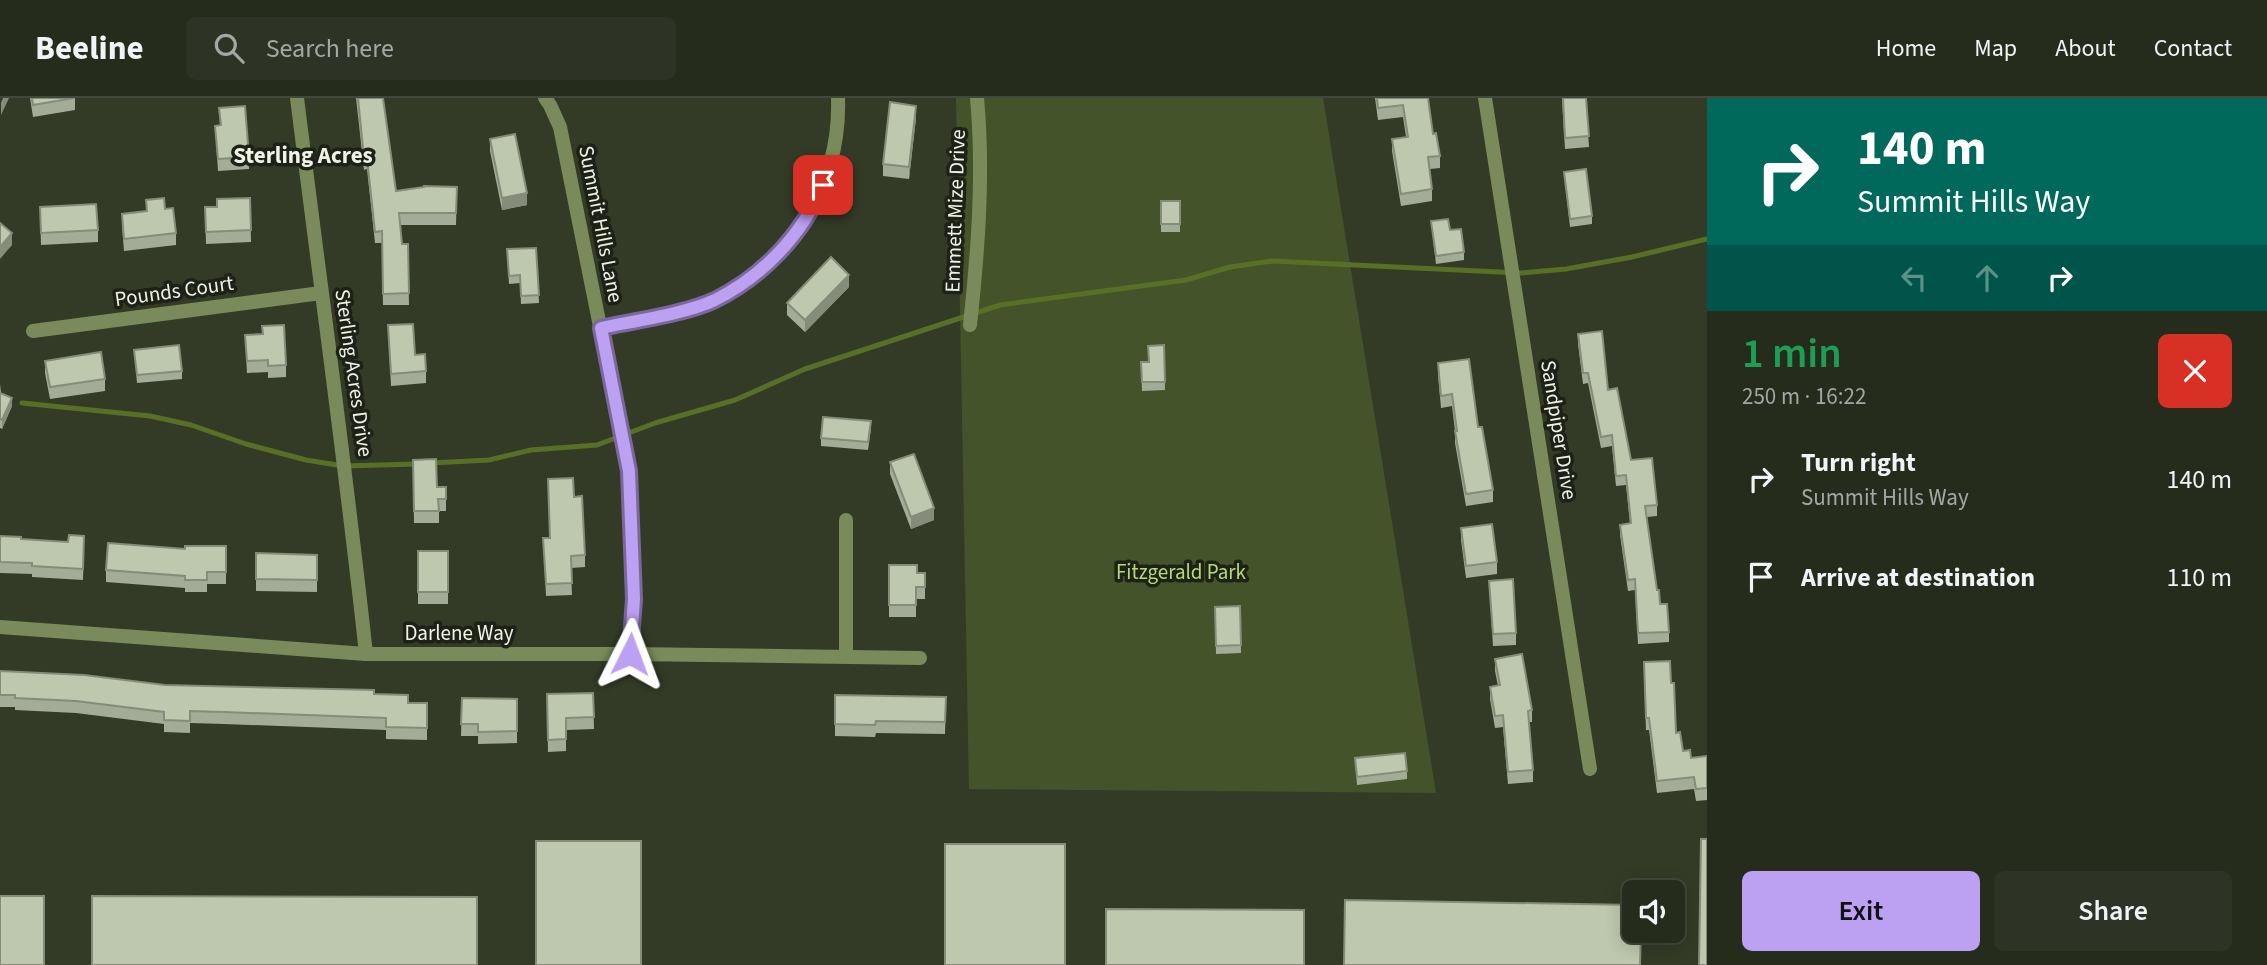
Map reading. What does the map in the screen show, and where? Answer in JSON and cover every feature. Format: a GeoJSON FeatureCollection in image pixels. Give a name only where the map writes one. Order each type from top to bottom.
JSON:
{"type":"FeatureCollection","features":[{"type":"Feature","properties":{"kind":"street","name":"Sterling Acres Drive"},"geometry":{"type":"LineString","coordinates":[[297,98],[346,466],[366,654]]}},
{"type":"Feature","properties":{"kind":"street","name":"Summit Hills Lane"},"geometry":{"type":"LineString","coordinates":[[545,98],[560,127],[629,471],[634,599],[630,654]]}},
{"type":"Feature","properties":{"kind":"street"},"geometry":{"type":"LineString","coordinates":[[601,328],[683,310],[714,300],[776,257],[816,202],[830,167],[838,132],[838,98]]}},
{"type":"Feature","properties":{"kind":"street","name":"Emmett Mize Drive"},"geometry":{"type":"LineString","coordinates":[[970,326],[979,245],[980,125],[977,98]]}},
{"type":"Feature","properties":{"kind":"street","name":"Sandpiper Drive"},"geometry":{"type":"LineString","coordinates":[[1485,98],[1590,769]]}},
{"type":"Feature","properties":{"kind":"street","name":"Pounds Court"},"geometry":{"type":"LineString","coordinates":[[33,331],[321,293]]}},
{"type":"Feature","properties":{"kind":"street"},"geometry":{"type":"LineString","coordinates":[[846,520],[846,656]]}},
{"type":"Feature","properties":{"kind":"street","name":"Darlene Way"},"geometry":{"type":"LineString","coordinates":[[0,626],[366,654],[630,654],[920,659]]}},
{"type":"Feature","properties":{"kind":"green space","name":"Fitzgerald Park"},"geometry":{"type":"Polygon","coordinates":[[[956,98],[1323,98],[1436,793],[969,789],[956,98]]]}},
{"type":"Feature","properties":{"kind":"building"},"geometry":{"type":"Polygon","coordinates":[[[32,98],[74,98],[33,105],[32,98]]]}},
{"type":"Feature","properties":{"kind":"building"},"geometry":{"type":"Polygon","coordinates":[[[358,98],[383,98],[396,191],[424,186],[457,187],[456,213],[399,213],[402,244],[408,244],[409,293],[383,294],[382,231],[375,232],[358,98]]]}},
{"type":"Feature","properties":{"kind":"building"},"geometry":{"type":"Polygon","coordinates":[[[1377,98],[1428,98],[1433,134],[1436,133],[1440,156],[1428,157],[1432,189],[1401,194],[1392,139],[1408,137],[1403,105],[1378,108],[1377,98]]]}},
{"type":"Feature","properties":{"kind":"building"},"geometry":{"type":"Polygon","coordinates":[[[1563,98],[1586,98],[1589,136],[1565,138],[1563,98]]]}},
{"type":"Feature","properties":{"kind":"building"},"geometry":{"type":"Polygon","coordinates":[[[890,102],[916,106],[909,167],[883,164],[890,102]]]}},
{"type":"Feature","properties":{"kind":"building"},"geometry":{"type":"Polygon","coordinates":[[[245,106],[249,157],[218,159],[215,126],[221,125],[219,108],[245,106]]]}},
{"type":"Feature","properties":{"kind":"building"},"geometry":{"type":"Polygon","coordinates":[[[515,134],[527,193],[502,198],[490,139],[515,134]]]}},
{"type":"Feature","properties":{"kind":"building"},"geometry":{"type":"Polygon","coordinates":[[[1586,169],[1592,216],[1570,219],[1564,172],[1586,169]]]}},
{"type":"Feature","properties":{"kind":"building"},"geometry":{"type":"Polygon","coordinates":[[[164,198],[165,209],[173,208],[176,233],[124,239],[122,214],[147,211],[146,200],[164,198]]]}},
{"type":"Feature","properties":{"kind":"building"},"geometry":{"type":"Polygon","coordinates":[[[250,198],[251,230],[206,232],[205,207],[217,207],[217,199],[250,198]]]}},
{"type":"Feature","properties":{"kind":"building"},"geometry":{"type":"Polygon","coordinates":[[[1161,201],[1180,201],[1180,224],[1161,224],[1161,201]]]}},
{"type":"Feature","properties":{"kind":"building"},"geometry":{"type":"Polygon","coordinates":[[[96,204],[98,230],[41,233],[40,207],[96,204]]]}},
{"type":"Feature","properties":{"kind":"building"},"geometry":{"type":"Polygon","coordinates":[[[1448,219],[1450,230],[1461,229],[1464,252],[1436,256],[1431,221],[1448,219]]]}},
{"type":"Feature","properties":{"kind":"building"},"geometry":{"type":"Polygon","coordinates":[[[0,223],[12,233],[0,247],[0,223]]]}},
{"type":"Feature","properties":{"kind":"building"},"geometry":{"type":"Polygon","coordinates":[[[536,248],[539,295],[521,296],[520,275],[509,276],[507,249],[536,248]]]}},
{"type":"Feature","properties":{"kind":"building"},"geometry":{"type":"Polygon","coordinates":[[[831,257],[849,275],[805,320],[787,303],[831,257]]]}},
{"type":"Feature","properties":{"kind":"building"},"geometry":{"type":"Polygon","coordinates":[[[413,324],[415,355],[425,354],[426,371],[391,374],[388,325],[413,324]]]}},
{"type":"Feature","properties":{"kind":"building"},"geometry":{"type":"Polygon","coordinates":[[[284,325],[286,365],[268,366],[268,360],[247,361],[245,335],[263,334],[262,326],[284,325]]]}},
{"type":"Feature","properties":{"kind":"building"},"geometry":{"type":"Polygon","coordinates":[[[1602,331],[1608,390],[1617,388],[1631,460],[1652,458],[1657,505],[1645,506],[1657,590],[1660,604],[1667,604],[1669,632],[1638,633],[1635,579],[1628,580],[1620,525],[1631,523],[1626,475],[1616,476],[1612,435],[1601,437],[1588,373],[1583,373],[1578,334],[1602,331]]]}},
{"type":"Feature","properties":{"kind":"building"},"geometry":{"type":"Polygon","coordinates":[[[179,345],[182,371],[137,375],[134,350],[179,345]]]}},
{"type":"Feature","properties":{"kind":"building"},"geometry":{"type":"Polygon","coordinates":[[[1164,345],[1165,382],[1142,382],[1141,362],[1149,362],[1148,346],[1164,345]]]}},
{"type":"Feature","properties":{"kind":"building"},"geometry":{"type":"Polygon","coordinates":[[[101,352],[105,379],[50,387],[45,361],[101,352]]]}},
{"type":"Feature","properties":{"kind":"building"},"geometry":{"type":"Polygon","coordinates":[[[1469,359],[1478,427],[1482,427],[1493,490],[1466,494],[1455,431],[1452,394],[1441,396],[1438,363],[1469,359]]]}},
{"type":"Feature","properties":{"kind":"building"},"geometry":{"type":"Polygon","coordinates":[[[0,393],[12,398],[2,420],[0,419],[0,393]]]}},
{"type":"Feature","properties":{"kind":"building"},"geometry":{"type":"Polygon","coordinates":[[[823,417],[871,421],[868,442],[821,438],[823,417]]]}},
{"type":"Feature","properties":{"kind":"building"},"geometry":{"type":"Polygon","coordinates":[[[914,454],[934,508],[911,517],[890,462],[914,454]]]}},
{"type":"Feature","properties":{"kind":"building"},"geometry":{"type":"Polygon","coordinates":[[[436,459],[437,487],[446,487],[446,499],[438,499],[439,511],[414,511],[413,460],[436,459]]]}},
{"type":"Feature","properties":{"kind":"building"},"geometry":{"type":"Polygon","coordinates":[[[573,478],[574,497],[582,496],[585,555],[571,556],[572,583],[546,584],[543,538],[550,538],[548,479],[573,478]]]}},
{"type":"Feature","properties":{"kind":"building"},"geometry":{"type":"Polygon","coordinates":[[[1492,524],[1497,562],[1466,566],[1461,528],[1492,524]]]}},
{"type":"Feature","properties":{"kind":"building"},"geometry":{"type":"Polygon","coordinates":[[[69,535],[84,536],[83,569],[0,562],[0,536],[68,542],[69,535]]]}},
{"type":"Feature","properties":{"kind":"building"},"geometry":{"type":"Polygon","coordinates":[[[108,543],[185,549],[185,546],[226,546],[226,572],[207,572],[207,580],[185,580],[185,576],[106,570],[108,543]]]}},
{"type":"Feature","properties":{"kind":"building"},"geometry":{"type":"Polygon","coordinates":[[[418,551],[448,551],[448,592],[418,592],[418,551]]]}},
{"type":"Feature","properties":{"kind":"building"},"geometry":{"type":"Polygon","coordinates":[[[256,553],[317,555],[317,580],[256,579],[256,553]]]}},
{"type":"Feature","properties":{"kind":"building"},"geometry":{"type":"Polygon","coordinates":[[[889,565],[917,565],[917,573],[925,573],[925,587],[916,587],[916,605],[889,605],[889,565]]]}},
{"type":"Feature","properties":{"kind":"building"},"geometry":{"type":"Polygon","coordinates":[[[1513,579],[1516,633],[1493,634],[1489,581],[1513,579]]]}},
{"type":"Feature","properties":{"kind":"building"},"geometry":{"type":"Polygon","coordinates":[[[1240,606],[1241,645],[1216,646],[1215,607],[1240,606]]]}},
{"type":"Feature","properties":{"kind":"building"},"geometry":{"type":"Polygon","coordinates":[[[1522,654],[1532,710],[1528,711],[1533,770],[1508,772],[1503,715],[1495,716],[1490,687],[1500,685],[1495,659],[1522,654]]]}},
{"type":"Feature","properties":{"kind":"building"},"geometry":{"type":"Polygon","coordinates":[[[1670,661],[1671,683],[1674,683],[1676,733],[1680,732],[1683,751],[1690,750],[1691,758],[1707,756],[1707,788],[1696,789],[1694,777],[1657,781],[1649,718],[1646,718],[1644,662],[1670,661]]]}},
{"type":"Feature","properties":{"kind":"building"},"geometry":{"type":"Polygon","coordinates":[[[0,671],[84,675],[165,685],[374,690],[374,694],[408,695],[408,703],[427,703],[427,728],[386,727],[386,718],[224,712],[190,711],[190,721],[164,720],[164,712],[0,695],[0,671]]]}},
{"type":"Feature","properties":{"kind":"building"},"geometry":{"type":"Polygon","coordinates":[[[593,693],[594,717],[566,718],[566,739],[548,740],[547,694],[593,693]]]}},
{"type":"Feature","properties":{"kind":"building"},"geometry":{"type":"Polygon","coordinates":[[[835,695],[946,697],[945,722],[876,721],[875,725],[835,724],[835,695]]]}},
{"type":"Feature","properties":{"kind":"building"},"geometry":{"type":"Polygon","coordinates":[[[462,698],[517,699],[517,731],[478,732],[478,724],[461,724],[462,698]]]}},
{"type":"Feature","properties":{"kind":"building"},"geometry":{"type":"Polygon","coordinates":[[[1405,753],[1407,771],[1357,777],[1355,758],[1405,753]]]}},
{"type":"Feature","properties":{"kind":"building"},"geometry":{"type":"Polygon","coordinates":[[[1701,839],[1707,839],[1707,965],[1699,965],[1701,839]]]}},
{"type":"Feature","properties":{"kind":"building"},"geometry":{"type":"Polygon","coordinates":[[[536,841],[641,841],[641,965],[536,965],[536,841]]]}},
{"type":"Feature","properties":{"kind":"building"},"geometry":{"type":"Polygon","coordinates":[[[945,844],[1065,844],[1065,965],[945,965],[945,844]]]}},
{"type":"Feature","properties":{"kind":"building"},"geometry":{"type":"Polygon","coordinates":[[[0,896],[44,896],[44,965],[0,965],[0,896]]]}},
{"type":"Feature","properties":{"kind":"building"},"geometry":{"type":"Polygon","coordinates":[[[92,896],[477,897],[477,965],[92,965],[92,896]]]}},
{"type":"Feature","properties":{"kind":"building"},"geometry":{"type":"Polygon","coordinates":[[[1345,900],[1622,905],[1622,943],[1641,943],[1640,965],[1344,965],[1345,900]]]}},
{"type":"Feature","properties":{"kind":"building"},"geometry":{"type":"Polygon","coordinates":[[[1106,909],[1304,910],[1304,965],[1106,965],[1106,909]]]}},
{"type":"Feature","properties":{"kind":"waterway"},"geometry":{"type":"LineString","coordinates":[[431,463],[489,460],[531,450],[597,445],[655,423],[735,400],[805,369],[1000,305],[1186,280],[1230,267],[1272,261],[1520,273],[1566,269],[1707,239]]}},
{"type":"Feature","properties":{"kind":"waterway"},"geometry":{"type":"LineString","coordinates":[[22,403],[150,416],[191,425],[246,444],[306,460],[343,466],[418,464]]}},
{"type":"Feature","properties":{"kind":"district","name":"Sterling Acres"},"geometry":{"type":"Point","coordinates":[303,155]}},
{"type":"Feature","properties":{"kind":"route"},"geometry":{"type":"LineString","coordinates":[[630,654],[634,599],[629,471],[601,328],[683,310],[714,300],[749,278],[776,257],[798,230],[816,202],[823,185]]}}]}
